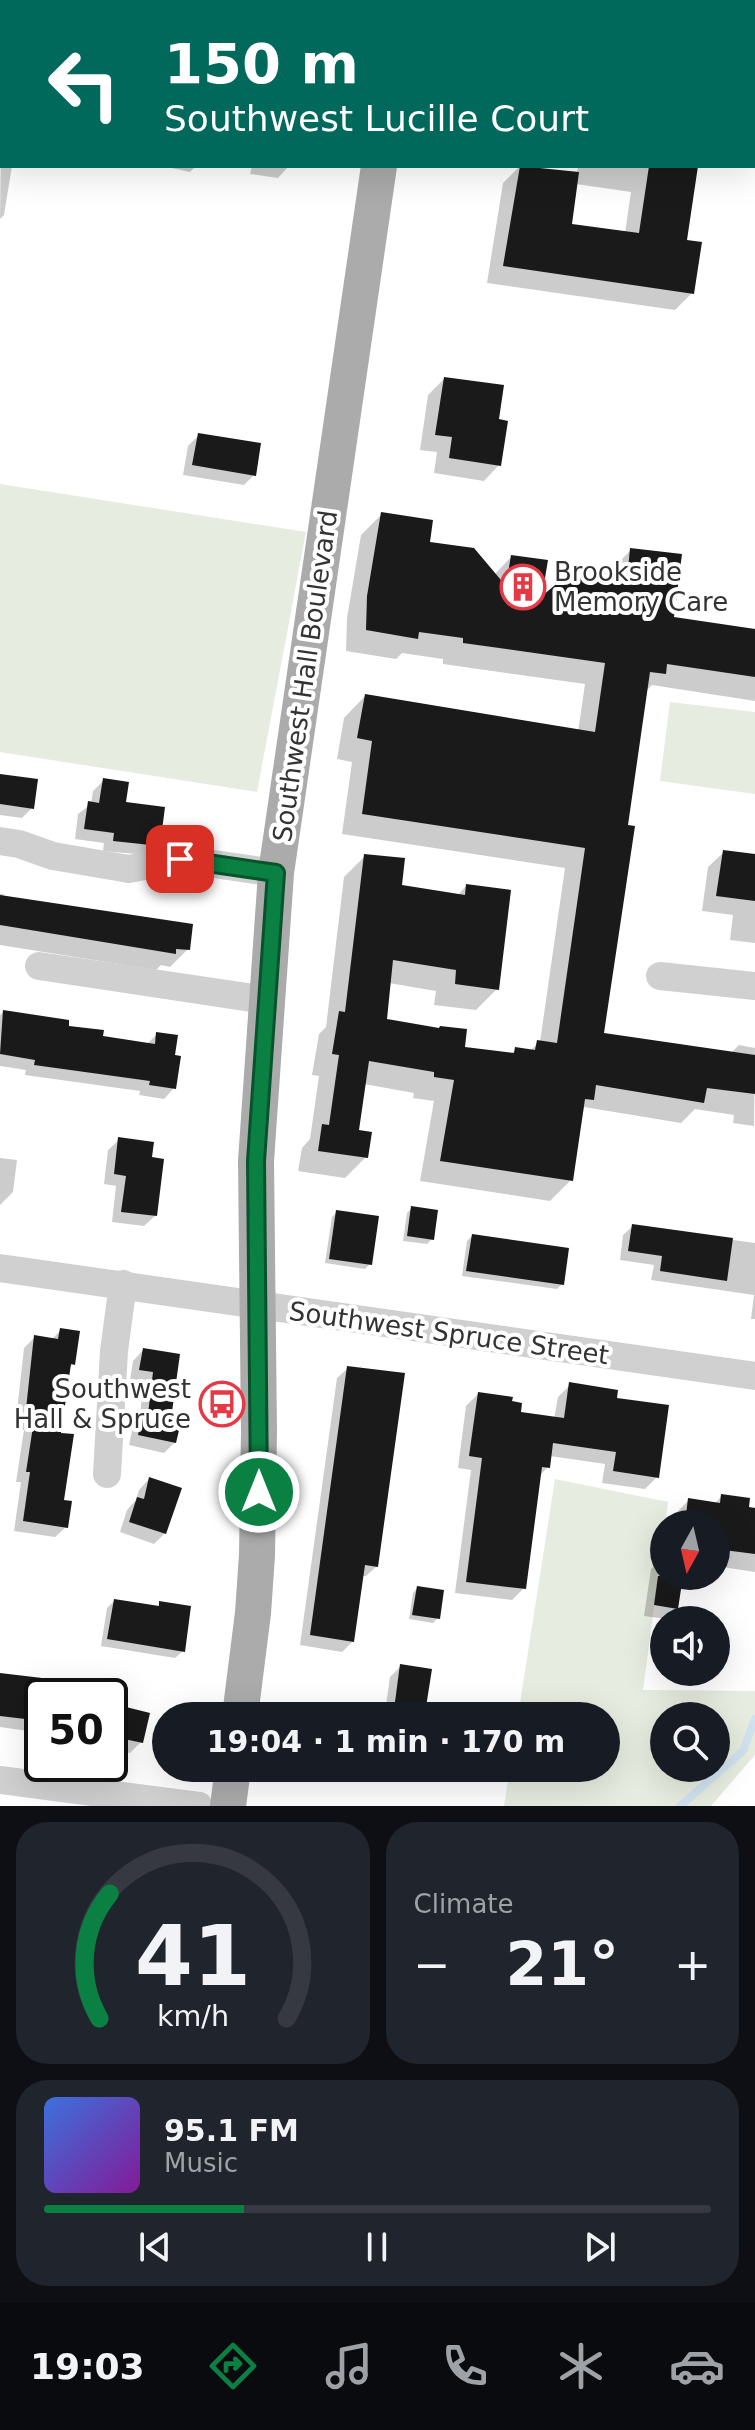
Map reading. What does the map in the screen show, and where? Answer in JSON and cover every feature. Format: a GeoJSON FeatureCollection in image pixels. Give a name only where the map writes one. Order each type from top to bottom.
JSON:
{"type":"FeatureCollection","features":[{"type":"Feature","properties":{"kind":"main road","name":"Southwest Hall Boulevard"},"geometry":{"type":"LineString","coordinates":[[242,1702],[257,1555],[256,1161],[276,873],[379,168]]}},
{"type":"Feature","properties":{"kind":"main road"},"geometry":{"type":"LineString","coordinates":[[228,1806],[231,1782]]}},
{"type":"Feature","properties":{"kind":"street"},"geometry":{"type":"LineString","coordinates":[[0,841],[53,856],[129,869],[180,859],[276,873]]}},
{"type":"Feature","properties":{"kind":"street"},"geometry":{"type":"LineString","coordinates":[[39,966],[266,1000]]}},
{"type":"Feature","properties":{"kind":"street"},"geometry":{"type":"LineString","coordinates":[[660,976],[755,986]]}},
{"type":"Feature","properties":{"kind":"street","name":"Southwest Spruce Street"},"geometry":{"type":"LineString","coordinates":[[0,1268],[755,1376]]}},
{"type":"Feature","properties":{"kind":"street"},"geometry":{"type":"LineString","coordinates":[[107,1474],[114,1351],[123,1284]]}},
{"type":"Feature","properties":{"kind":"street"},"geometry":{"type":"LineString","coordinates":[[0,1780],[199,1806]]}},
{"type":"Feature","properties":{"kind":"shaded area"},"geometry":{"type":"Polygon","coordinates":[[[0,484],[306,532],[257,792],[0,752],[0,484]]]}},
{"type":"Feature","properties":{"kind":"shaded area"},"geometry":{"type":"Polygon","coordinates":[[[670,702],[755,712],[755,794],[660,781],[670,702]]]}},
{"type":"Feature","properties":{"kind":"shaded area"},"geometry":{"type":"Polygon","coordinates":[[[555,1479],[668,1502],[667,1510],[650,1510],[650,1590],[656,1590],[654,1606],[650,1606],[650,1637],[643,1690],[755,1691],[755,1755],[711,1806],[504,1806],[508,1782],[620,1782],[620,1702],[520,1702],[555,1479]]]}},
{"type":"Feature","properties":{"kind":"building"},"geometry":{"type":"Polygon","coordinates":[[[520,168],[579,172],[572,224],[639,233],[649,168],[698,168],[687,240],[702,242],[694,294],[503,266],[520,168]]]}},
{"type":"Feature","properties":{"kind":"building"},"geometry":{"type":"Polygon","coordinates":[[[444,377],[504,385],[499,419],[508,421],[501,466],[449,458],[452,437],[435,435],[444,377]]]}},
{"type":"Feature","properties":{"kind":"building"},"geometry":{"type":"Polygon","coordinates":[[[198,433],[261,443],[256,476],[192,465],[198,433]]]}},
{"type":"Feature","properties":{"kind":"building"},"geometry":{"type":"Polygon","coordinates":[[[381,512],[433,520],[430,542],[474,548],[506,586],[511,555],[548,560],[542,596],[580,564],[628,570],[630,548],[682,554],[674,617],[755,629],[755,677],[667,664],[666,674],[650,672],[628,825],[635,826],[604,1033],[755,1055],[755,1094],[707,1088],[704,1103],[596,1085],[594,1100],[585,1099],[573,1181],[440,1161],[454,1080],[434,1077],[434,1072],[369,1061],[359,1130],[372,1132],[368,1158],[318,1151],[322,1124],[329,1125],[339,1055],[332,1054],[339,1011],[345,1012],[364,854],[405,858],[402,885],[465,895],[466,884],[511,890],[499,990],[455,984],[456,970],[393,960],[387,1019],[439,1028],[467,1029],[465,1047],[514,1053],[515,1047],[535,1050],[537,1040],[557,1043],[585,848],[362,814],[372,741],[357,738],[365,694],[595,732],[605,663],[463,643],[463,638],[419,632],[418,639],[366,630],[367,596],[381,512]]]}},
{"type":"Feature","properties":{"kind":"building"},"geometry":{"type":"Polygon","coordinates":[[[0,774],[38,779],[34,809],[0,804],[0,774]]]}},
{"type":"Feature","properties":{"kind":"building"},"geometry":{"type":"Polygon","coordinates":[[[103,778],[129,782],[126,802],[165,807],[160,846],[113,841],[114,833],[84,829],[88,801],[99,803],[103,778]]]}},
{"type":"Feature","properties":{"kind":"building"},"geometry":{"type":"Polygon","coordinates":[[[723,850],[755,854],[755,901],[716,896],[723,850]]]}},
{"type":"Feature","properties":{"kind":"building"},"geometry":{"type":"Polygon","coordinates":[[[0,895],[193,924],[190,950],[176,949],[176,954],[0,925],[0,895]]]}},
{"type":"Feature","properties":{"kind":"building"},"geometry":{"type":"Polygon","coordinates":[[[3,1010],[69,1020],[69,1026],[104,1030],[103,1036],[155,1044],[156,1032],[178,1035],[175,1055],[181,1056],[176,1089],[149,1085],[150,1081],[34,1065],[35,1060],[0,1054],[3,1010]]]}},
{"type":"Feature","properties":{"kind":"building"},"geometry":{"type":"Polygon","coordinates":[[[118,1137],[154,1142],[152,1157],[164,1159],[157,1216],[121,1212],[126,1176],[114,1174],[118,1137]]]}},
{"type":"Feature","properties":{"kind":"building"},"geometry":{"type":"Polygon","coordinates":[[[411,1206],[438,1210],[434,1240],[407,1236],[411,1206]]]}},
{"type":"Feature","properties":{"kind":"building"},"geometry":{"type":"Polygon","coordinates":[[[336,1210],[379,1216],[372,1265],[329,1259],[336,1210]]]}},
{"type":"Feature","properties":{"kind":"building"},"geometry":{"type":"Polygon","coordinates":[[[632,1224],[733,1238],[727,1281],[660,1271],[662,1256],[628,1251],[632,1224]]]}},
{"type":"Feature","properties":{"kind":"building"},"geometry":{"type":"Polygon","coordinates":[[[472,1234],[569,1248],[564,1285],[466,1271],[472,1234]]]}},
{"type":"Feature","properties":{"kind":"building"},"geometry":{"type":"Polygon","coordinates":[[[60,1328],[80,1331],[75,1365],[71,1364],[61,1433],[74,1434],[64,1500],[72,1501],[68,1528],[23,1521],[34,1420],[25,1418],[34,1335],[58,1339],[60,1328]]]}},
{"type":"Feature","properties":{"kind":"building"},"geometry":{"type":"Polygon","coordinates":[[[143,1348],[180,1354],[171,1419],[181,1422],[176,1443],[138,1435],[143,1413],[148,1414],[153,1372],[139,1370],[143,1348]]]}},
{"type":"Feature","properties":{"kind":"building"},"geometry":{"type":"Polygon","coordinates":[[[347,1366],[405,1373],[378,1567],[365,1565],[354,1642],[310,1635],[347,1366]]]}},
{"type":"Feature","properties":{"kind":"building"},"geometry":{"type":"Polygon","coordinates":[[[569,1382],[618,1390],[617,1398],[669,1405],[659,1478],[613,1471],[616,1452],[553,1443],[550,1468],[542,1467],[526,1589],[466,1582],[482,1458],[469,1456],[478,1392],[513,1397],[512,1401],[522,1403],[521,1412],[564,1418],[569,1382]]]}},
{"type":"Feature","properties":{"kind":"building"},"geometry":{"type":"Polygon","coordinates":[[[149,1477],[182,1488],[166,1534],[129,1522],[137,1497],[144,1499],[149,1477]]]}},
{"type":"Feature","properties":{"kind":"building"},"geometry":{"type":"Polygon","coordinates":[[[721,1494],[750,1498],[749,1507],[755,1508],[755,1554],[730,1551],[730,1510],[687,1510],[688,1498],[720,1503],[721,1494]]]}},
{"type":"Feature","properties":{"kind":"building"},"geometry":{"type":"Polygon","coordinates":[[[417,1586],[444,1590],[440,1619],[412,1615],[417,1586]]]}},
{"type":"Feature","properties":{"kind":"building"},"geometry":{"type":"Polygon","coordinates":[[[656,1590],[681,1590],[678,1606],[654,1605],[656,1590]]]}},
{"type":"Feature","properties":{"kind":"building"},"geometry":{"type":"Polygon","coordinates":[[[114,1599],[159,1606],[159,1601],[191,1606],[185,1652],[107,1639],[114,1599]]]}},
{"type":"Feature","properties":{"kind":"building"},"geometry":{"type":"Polygon","coordinates":[[[400,1664],[432,1669],[427,1702],[395,1702],[400,1664]]]}},
{"type":"Feature","properties":{"kind":"building"},"geometry":{"type":"Polygon","coordinates":[[[0,1673],[42,1678],[24,1678],[24,1719],[0,1716],[0,1673]]]}},
{"type":"Feature","properties":{"kind":"building"},"geometry":{"type":"Polygon","coordinates":[[[128,1708],[150,1713],[143,1743],[128,1740],[128,1708]]]}},
{"type":"Feature","properties":{"kind":"waterway"},"geometry":{"type":"LineString","coordinates":[[680,1806],[743,1751],[755,1719]]}},
{"type":"Feature","properties":{"kind":"place","name":"Brookside Memory Care"},"geometry":{"type":"Point","coordinates":[523,587]}},
{"type":"Feature","properties":{"kind":"place","name":"Southwest Hall & Spruce"},"geometry":{"type":"Point","coordinates":[222,1404]}},
{"type":"Feature","properties":{"kind":"route"},"geometry":{"type":"LineString","coordinates":[[180,859],[276,873],[256,1161],[259,1492]]}}]}
